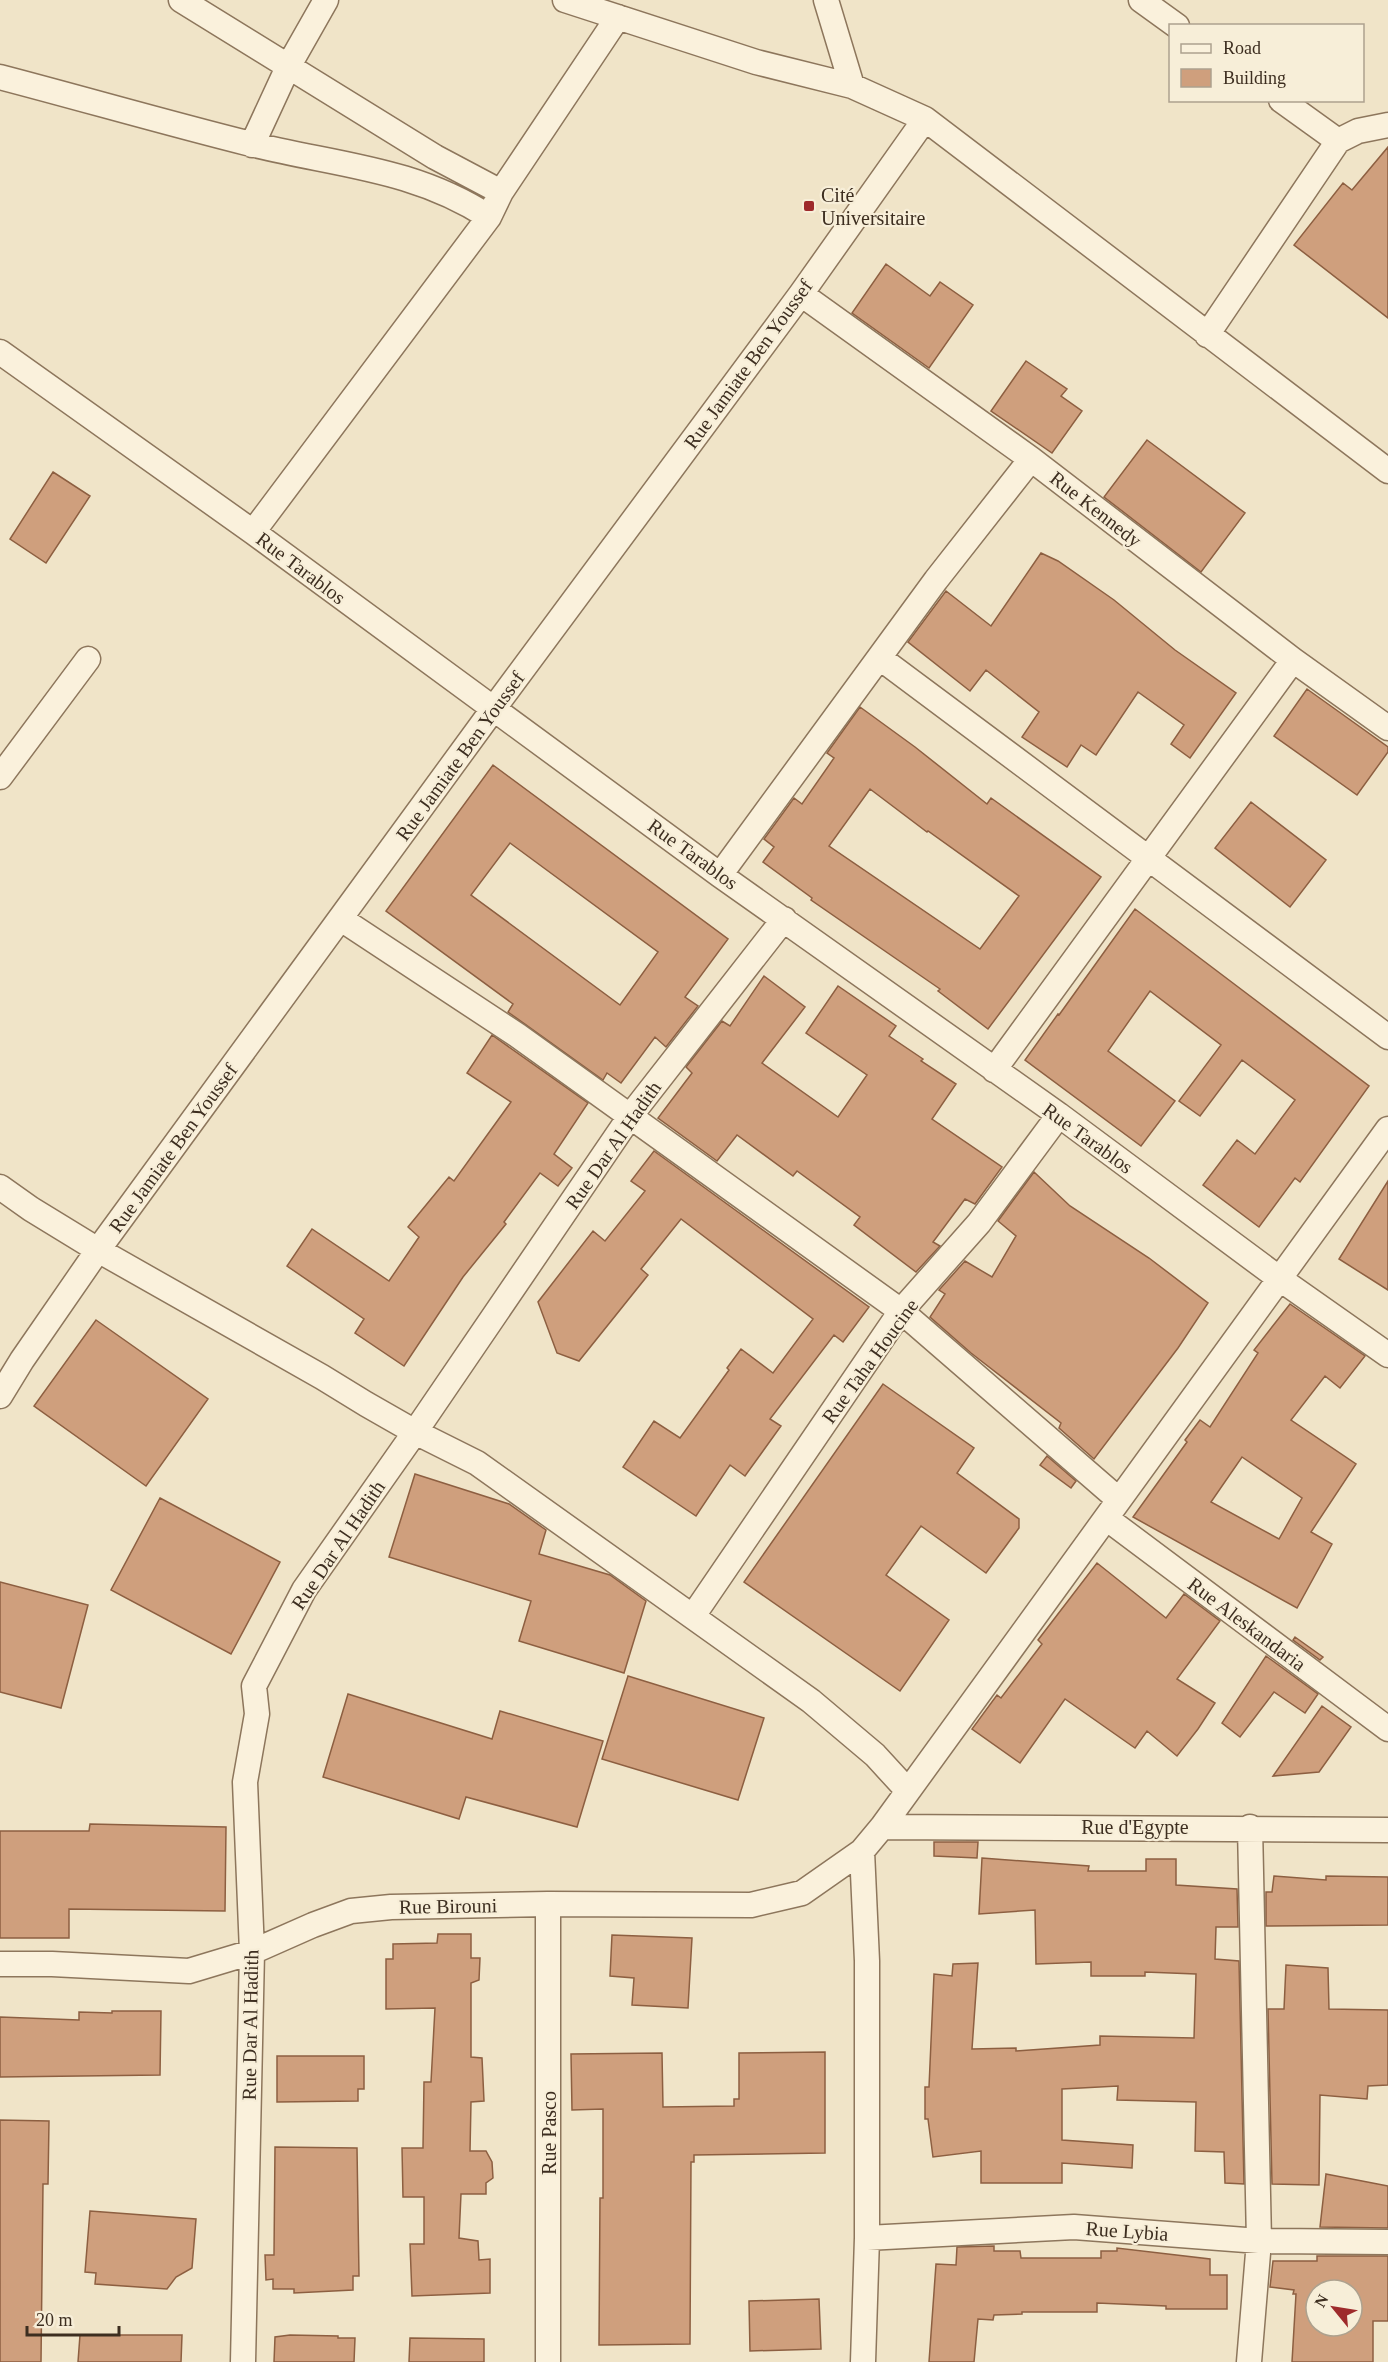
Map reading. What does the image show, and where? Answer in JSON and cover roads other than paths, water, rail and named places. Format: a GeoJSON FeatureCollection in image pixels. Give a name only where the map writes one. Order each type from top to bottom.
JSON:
{"type":"FeatureCollection","features":[{"type":"Feature","properties":{"kind":"street"},"geometry":{"type":"LineString","coordinates":[[181,0],[435,157],[501,192]]}},
{"type":"Feature","properties":{"kind":"street"},"geometry":{"type":"LineString","coordinates":[[252,145],[288,67],[326,0]]}},
{"type":"Feature","properties":{"kind":"street"},"geometry":{"type":"LineString","coordinates":[[565,0],[756,62],[852,86],[925,119],[1207,335],[1384,460]]}},
{"type":"Feature","properties":{"kind":"street"},"geometry":{"type":"LineString","coordinates":[[826,0],[852,86]]}},
{"type":"Feature","properties":{"kind":"street"},"geometry":{"type":"LineString","coordinates":[[1141,0],[1173,24]]}},
{"type":"Feature","properties":{"kind":"street"},"geometry":{"type":"LineString","coordinates":[[253,532],[489,217],[501,192],[618,16]]}},
{"type":"Feature","properties":{"kind":"street"},"geometry":{"type":"LineString","coordinates":[[0,76],[252,145],[423,183],[463,200],[489,217]]}},
{"type":"Feature","properties":{"kind":"street"},"geometry":{"type":"LineString","coordinates":[[1284,102],[1338,141]]}},
{"type":"Feature","properties":{"kind":"street","name":"Rue Jamiate Ben Youssef"},"geometry":{"type":"LineString","coordinates":[[0,1396],[98,1250],[494,708],[801,294],[925,119]]}},
{"type":"Feature","properties":{"kind":"street"},"geometry":{"type":"LineString","coordinates":[[1207,335],[1338,141],[1358,131],[1388,125]]}},
{"type":"Feature","properties":{"kind":"street","name":"Rue Kennedy"},"geometry":{"type":"LineString","coordinates":[[801,294],[1031,459],[1293,660],[1388,728]]}},
{"type":"Feature","properties":{"kind":"street","name":"Rue Tarablos"},"geometry":{"type":"LineString","coordinates":[[0,352],[253,532],[720,874],[1059,1115],[1280,1280],[1388,1355]]}},
{"type":"Feature","properties":{"kind":"street"},"geometry":{"type":"LineString","coordinates":[[720,874],[936,580],[1031,459]]}},
{"type":"Feature","properties":{"kind":"street"},"geometry":{"type":"LineString","coordinates":[[880,658],[1388,1037]]}},
{"type":"Feature","properties":{"kind":"street"},"geometry":{"type":"LineString","coordinates":[[0,777],[88,659]]}},
{"type":"Feature","properties":{"kind":"street"},"geometry":{"type":"LineString","coordinates":[[994,1070],[1293,660]]}},
{"type":"Feature","properties":{"kind":"street","name":"Rue Aleskandaria"},"geometry":{"type":"LineString","coordinates":[[341,919],[517,1035],[901,1311],[1112,1509],[1388,1729]]}},
{"type":"Feature","properties":{"kind":"street","name":"Rue Dar Al Hadith"},"geometry":{"type":"LineString","coordinates":[[243,2362],[252,1952],[245,1782],[257,1714],[254,1686],[304,1590],[415,1432],[631,1115],[784,919]]}},
{"type":"Feature","properties":{"kind":"street","name":"Rue Taha Houcine"},"geometry":{"type":"LineString","coordinates":[[693,1616],[901,1311],[979,1223],[1059,1115]]}},
{"type":"Feature","properties":{"kind":"street","name":"Rue Birouni"},"geometry":{"type":"LineString","coordinates":[[0,1964],[52,1964],[189,1971],[252,1952],[351,1911],[391,1907],[548,1904],[751,1905],[802,1893],[862,1851],[882,1827],[1388,1128]]}},
{"type":"Feature","properties":{"kind":"street"},"geometry":{"type":"LineString","coordinates":[[0,1187],[98,1250],[415,1432],[477,1462],[819,1708],[875,1755],[908,1791]]}},
{"type":"Feature","properties":{"kind":"street","name":"Rue d'Egypte"},"geometry":{"type":"LineString","coordinates":[[882,1827],[1250,1827],[1388,1830]]}},
{"type":"Feature","properties":{"kind":"street"},"geometry":{"type":"LineString","coordinates":[[1249,2362],[1259,2241],[1250,1827]]}},
{"type":"Feature","properties":{"kind":"street"},"geometry":{"type":"LineString","coordinates":[[862,1851],[866,1911],[867,2238],[863,2362]]}},
{"type":"Feature","properties":{"kind":"street","name":"Rue Pasco"},"geometry":{"type":"LineString","coordinates":[[548,1904],[548,2362]]}},
{"type":"Feature","properties":{"kind":"street","name":"Rue Lybia"},"geometry":{"type":"LineString","coordinates":[[867,2238],[1074,2227],[1259,2241],[1388,2242]]}},
{"type":"Feature","properties":{"kind":"place","name":"Cité Universitaire"},"geometry":{"type":"Point","coordinates":[809,206]}}]}
